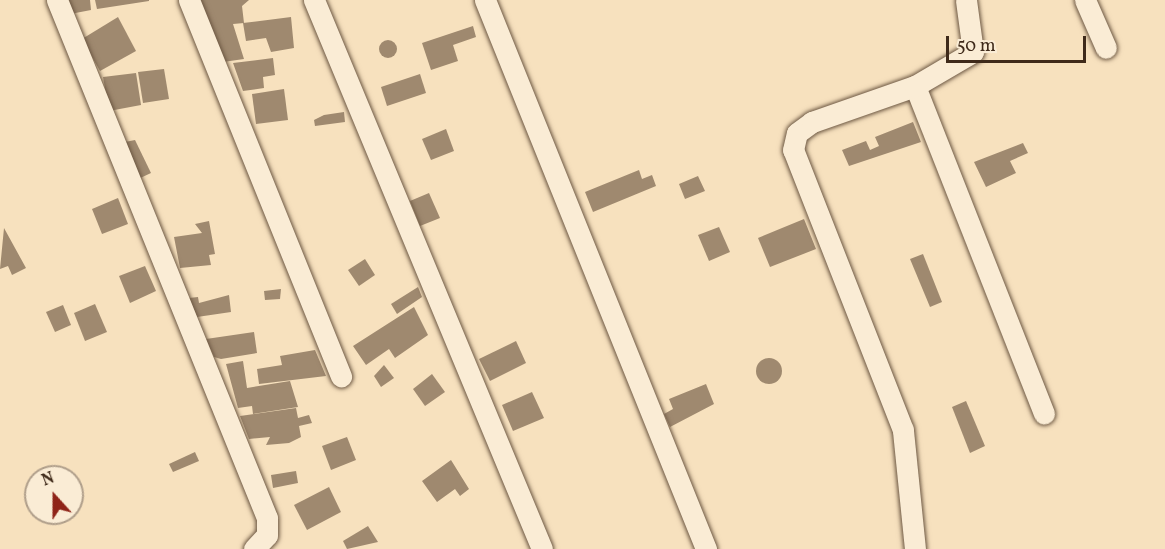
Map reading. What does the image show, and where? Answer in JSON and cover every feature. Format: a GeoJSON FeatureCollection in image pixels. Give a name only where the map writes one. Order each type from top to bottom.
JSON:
{"type":"FeatureCollection","features":[{"type":"Feature","properties":{"kind":"street"},"geometry":{"type":"LineString","coordinates":[[57,0],[267,518],[267,535],[254,549]]}},
{"type":"Feature","properties":{"kind":"street"},"geometry":{"type":"LineString","coordinates":[[189,0],[341,377]]}},
{"type":"Feature","properties":{"kind":"street"},"geometry":{"type":"LineString","coordinates":[[314,0],[542,549]]}},
{"type":"Feature","properties":{"kind":"street"},"geometry":{"type":"LineString","coordinates":[[485,0],[706,549]]}},
{"type":"Feature","properties":{"kind":"street"},"geometry":{"type":"LineString","coordinates":[[915,549],[903,430],[793,150],[797,132],[812,122],[915,86],[974,52],[966,0]]}},
{"type":"Feature","properties":{"kind":"street"},"geometry":{"type":"LineString","coordinates":[[1085,0],[1106,48]]}},
{"type":"Feature","properties":{"kind":"street"},"geometry":{"type":"LineString","coordinates":[[915,86],[1044,413]]}},
{"type":"Feature","properties":{"kind":"building"},"geometry":{"type":"Polygon","coordinates":[[[62,0],[90,0],[91,10],[65,15],[62,0]]]}},
{"type":"Feature","properties":{"kind":"building"},"geometry":{"type":"Polygon","coordinates":[[[95,0],[149,0],[149,1],[97,9],[95,0]]]}},
{"type":"Feature","properties":{"kind":"building"},"geometry":{"type":"Polygon","coordinates":[[[197,0],[249,0],[242,6],[244,23],[233,24],[244,59],[223,62],[197,0]]]}},
{"type":"Feature","properties":{"kind":"building"},"geometry":{"type":"Polygon","coordinates":[[[118,17],[136,51],[100,71],[82,39],[118,17]]]}},
{"type":"Feature","properties":{"kind":"building"},"geometry":{"type":"Polygon","coordinates":[[[291,17],[294,48],[271,52],[266,38],[246,41],[243,23],[291,17]]]}},
{"type":"Feature","properties":{"kind":"building"},"geometry":{"type":"Polygon","coordinates":[[[473,26],[476,37],[453,45],[458,61],[431,70],[422,43],[473,26]]]}},
{"type":"Feature","properties":{"kind":"building"},"geometry":{"type":"Polygon","coordinates":[[[384,40],[392,40],[397,45],[395,56],[384,58],[379,53],[379,45],[384,40]]]}},
{"type":"Feature","properties":{"kind":"building"},"geometry":{"type":"Polygon","coordinates":[[[273,58],[275,75],[263,77],[264,88],[243,91],[233,63],[273,58]]]}},
{"type":"Feature","properties":{"kind":"building"},"geometry":{"type":"Polygon","coordinates":[[[164,69],[169,99],[143,103],[138,72],[164,69]]]}},
{"type":"Feature","properties":{"kind":"building"},"geometry":{"type":"Polygon","coordinates":[[[136,73],[141,105],[109,111],[103,77],[136,73]]]}},
{"type":"Feature","properties":{"kind":"building"},"geometry":{"type":"Polygon","coordinates":[[[420,74],[426,93],[387,106],[381,87],[420,74]]]}},
{"type":"Feature","properties":{"kind":"building"},"geometry":{"type":"Polygon","coordinates":[[[284,89],[288,120],[256,124],[252,94],[284,89]]]}},
{"type":"Feature","properties":{"kind":"building"},"geometry":{"type":"Polygon","coordinates":[[[344,112],[345,122],[315,126],[314,120],[324,115],[344,112]]]}},
{"type":"Feature","properties":{"kind":"building"},"geometry":{"type":"Polygon","coordinates":[[[913,122],[921,142],[849,166],[842,150],[866,141],[870,150],[879,146],[875,137],[913,122]]]}},
{"type":"Feature","properties":{"kind":"building"},"geometry":{"type":"Polygon","coordinates":[[[446,129],[454,151],[431,160],[422,139],[446,129]]]}},
{"type":"Feature","properties":{"kind":"building"},"geometry":{"type":"Polygon","coordinates":[[[135,140],[151,173],[136,180],[125,142],[135,140]]]}},
{"type":"Feature","properties":{"kind":"building"},"geometry":{"type":"Polygon","coordinates":[[[1023,143],[1028,153],[1010,161],[1016,173],[986,187],[974,162],[1023,143]]]}},
{"type":"Feature","properties":{"kind":"building"},"geometry":{"type":"Polygon","coordinates":[[[639,170],[642,179],[652,175],[656,186],[593,212],[585,192],[639,170]]]}},
{"type":"Feature","properties":{"kind":"building"},"geometry":{"type":"Polygon","coordinates":[[[698,176],[705,191],[685,199],[679,184],[698,176]]]}},
{"type":"Feature","properties":{"kind":"building"},"geometry":{"type":"Polygon","coordinates":[[[429,193],[440,218],[420,226],[410,201],[429,193]]]}},
{"type":"Feature","properties":{"kind":"building"},"geometry":{"type":"Polygon","coordinates":[[[118,198],[128,224],[102,234],[92,209],[118,198]]]}},
{"type":"Feature","properties":{"kind":"building"},"geometry":{"type":"Polygon","coordinates":[[[804,219],[816,249],[770,267],[758,238],[804,219]]]}},
{"type":"Feature","properties":{"kind":"building"},"geometry":{"type":"Polygon","coordinates":[[[209,221],[215,254],[209,255],[211,265],[180,268],[174,237],[202,233],[195,224],[209,221]]]}},
{"type":"Feature","properties":{"kind":"building"},"geometry":{"type":"Polygon","coordinates":[[[719,227],[730,252],[709,261],[698,235],[719,227]]]}},
{"type":"Feature","properties":{"kind":"building"},"geometry":{"type":"Polygon","coordinates":[[[4,228],[26,268],[12,275],[8,266],[0,269],[4,228]]]}},
{"type":"Feature","properties":{"kind":"building"},"geometry":{"type":"Polygon","coordinates":[[[923,254],[942,302],[930,307],[910,259],[923,254]]]}},
{"type":"Feature","properties":{"kind":"building"},"geometry":{"type":"Polygon","coordinates":[[[365,259],[375,275],[359,286],[348,270],[365,259]]]}},
{"type":"Feature","properties":{"kind":"building"},"geometry":{"type":"Polygon","coordinates":[[[145,266],[156,291],[130,303],[119,276],[145,266]]]}},
{"type":"Feature","properties":{"kind":"building"},"geometry":{"type":"Polygon","coordinates":[[[418,287],[422,297],[397,314],[391,304],[418,287]]]}},
{"type":"Feature","properties":{"kind":"building"},"geometry":{"type":"Polygon","coordinates":[[[281,289],[280,299],[265,300],[264,291],[281,289]]]}},
{"type":"Feature","properties":{"kind":"building"},"geometry":{"type":"Polygon","coordinates":[[[229,295],[231,312],[197,317],[189,298],[198,297],[199,303],[229,295]]]}},
{"type":"Feature","properties":{"kind":"building"},"geometry":{"type":"Polygon","coordinates":[[[95,304],[107,332],[85,341],[74,313],[95,304]]]}},
{"type":"Feature","properties":{"kind":"building"},"geometry":{"type":"Polygon","coordinates":[[[63,305],[71,325],[55,332],[46,312],[63,305]]]}},
{"type":"Feature","properties":{"kind":"building"},"geometry":{"type":"Polygon","coordinates":[[[414,307],[428,335],[395,358],[389,349],[366,365],[353,346],[414,307]]]}},
{"type":"Feature","properties":{"kind":"building"},"geometry":{"type":"Polygon","coordinates":[[[254,332],[257,353],[221,359],[214,357],[206,339],[254,332]]]}},
{"type":"Feature","properties":{"kind":"building"},"geometry":{"type":"Polygon","coordinates":[[[516,341],[526,363],[490,381],[479,359],[516,341]]]}},
{"type":"Feature","properties":{"kind":"building"},"geometry":{"type":"Polygon","coordinates":[[[315,350],[326,376],[259,384],[257,369],[282,365],[280,356],[315,350]]]}},
{"type":"Feature","properties":{"kind":"building"},"geometry":{"type":"Polygon","coordinates":[[[769,358],[778,362],[782,371],[778,380],[769,384],[760,380],[756,371],[760,362],[769,358]]]}},
{"type":"Feature","properties":{"kind":"building"},"geometry":{"type":"Polygon","coordinates":[[[243,361],[247,388],[290,381],[298,407],[253,414],[252,406],[238,408],[226,364],[243,361]]]}},
{"type":"Feature","properties":{"kind":"building"},"geometry":{"type":"Polygon","coordinates":[[[384,365],[394,378],[381,387],[374,376],[384,365]]]}},
{"type":"Feature","properties":{"kind":"building"},"geometry":{"type":"Polygon","coordinates":[[[432,374],[445,392],[425,406],[413,389],[432,374]]]}},
{"type":"Feature","properties":{"kind":"building"},"geometry":{"type":"Polygon","coordinates":[[[706,384],[714,404],[670,427],[664,414],[673,409],[669,399],[706,384]]]}},
{"type":"Feature","properties":{"kind":"building"},"geometry":{"type":"Polygon","coordinates":[[[532,392],[544,418],[513,431],[502,405],[532,392]]]}},
{"type":"Feature","properties":{"kind":"building"},"geometry":{"type":"Polygon","coordinates":[[[966,401],[985,446],[970,453],[952,407],[966,401]]]}},
{"type":"Feature","properties":{"kind":"building"},"geometry":{"type":"Polygon","coordinates":[[[296,408],[298,418],[309,415],[312,423],[299,426],[301,437],[289,443],[266,445],[270,437],[249,439],[240,416],[296,408]]]}},
{"type":"Feature","properties":{"kind":"building"},"geometry":{"type":"Polygon","coordinates":[[[347,437],[356,460],[331,470],[322,446],[347,437]]]}},
{"type":"Feature","properties":{"kind":"building"},"geometry":{"type":"Polygon","coordinates":[[[195,452],[199,461],[173,472],[169,464],[195,452]]]}},
{"type":"Feature","properties":{"kind":"building"},"geometry":{"type":"Polygon","coordinates":[[[451,460],[469,489],[460,496],[455,489],[437,502],[422,481],[451,460]]]}},
{"type":"Feature","properties":{"kind":"building"},"geometry":{"type":"Polygon","coordinates":[[[296,471],[298,483],[273,488],[271,475],[296,471]]]}},
{"type":"Feature","properties":{"kind":"building"},"geometry":{"type":"Polygon","coordinates":[[[329,487],[341,512],[307,530],[294,505],[329,487]]]}},
{"type":"Feature","properties":{"kind":"building"},"geometry":{"type":"Polygon","coordinates":[[[368,526],[378,542],[347,549],[343,541],[368,526]]]}}]}
